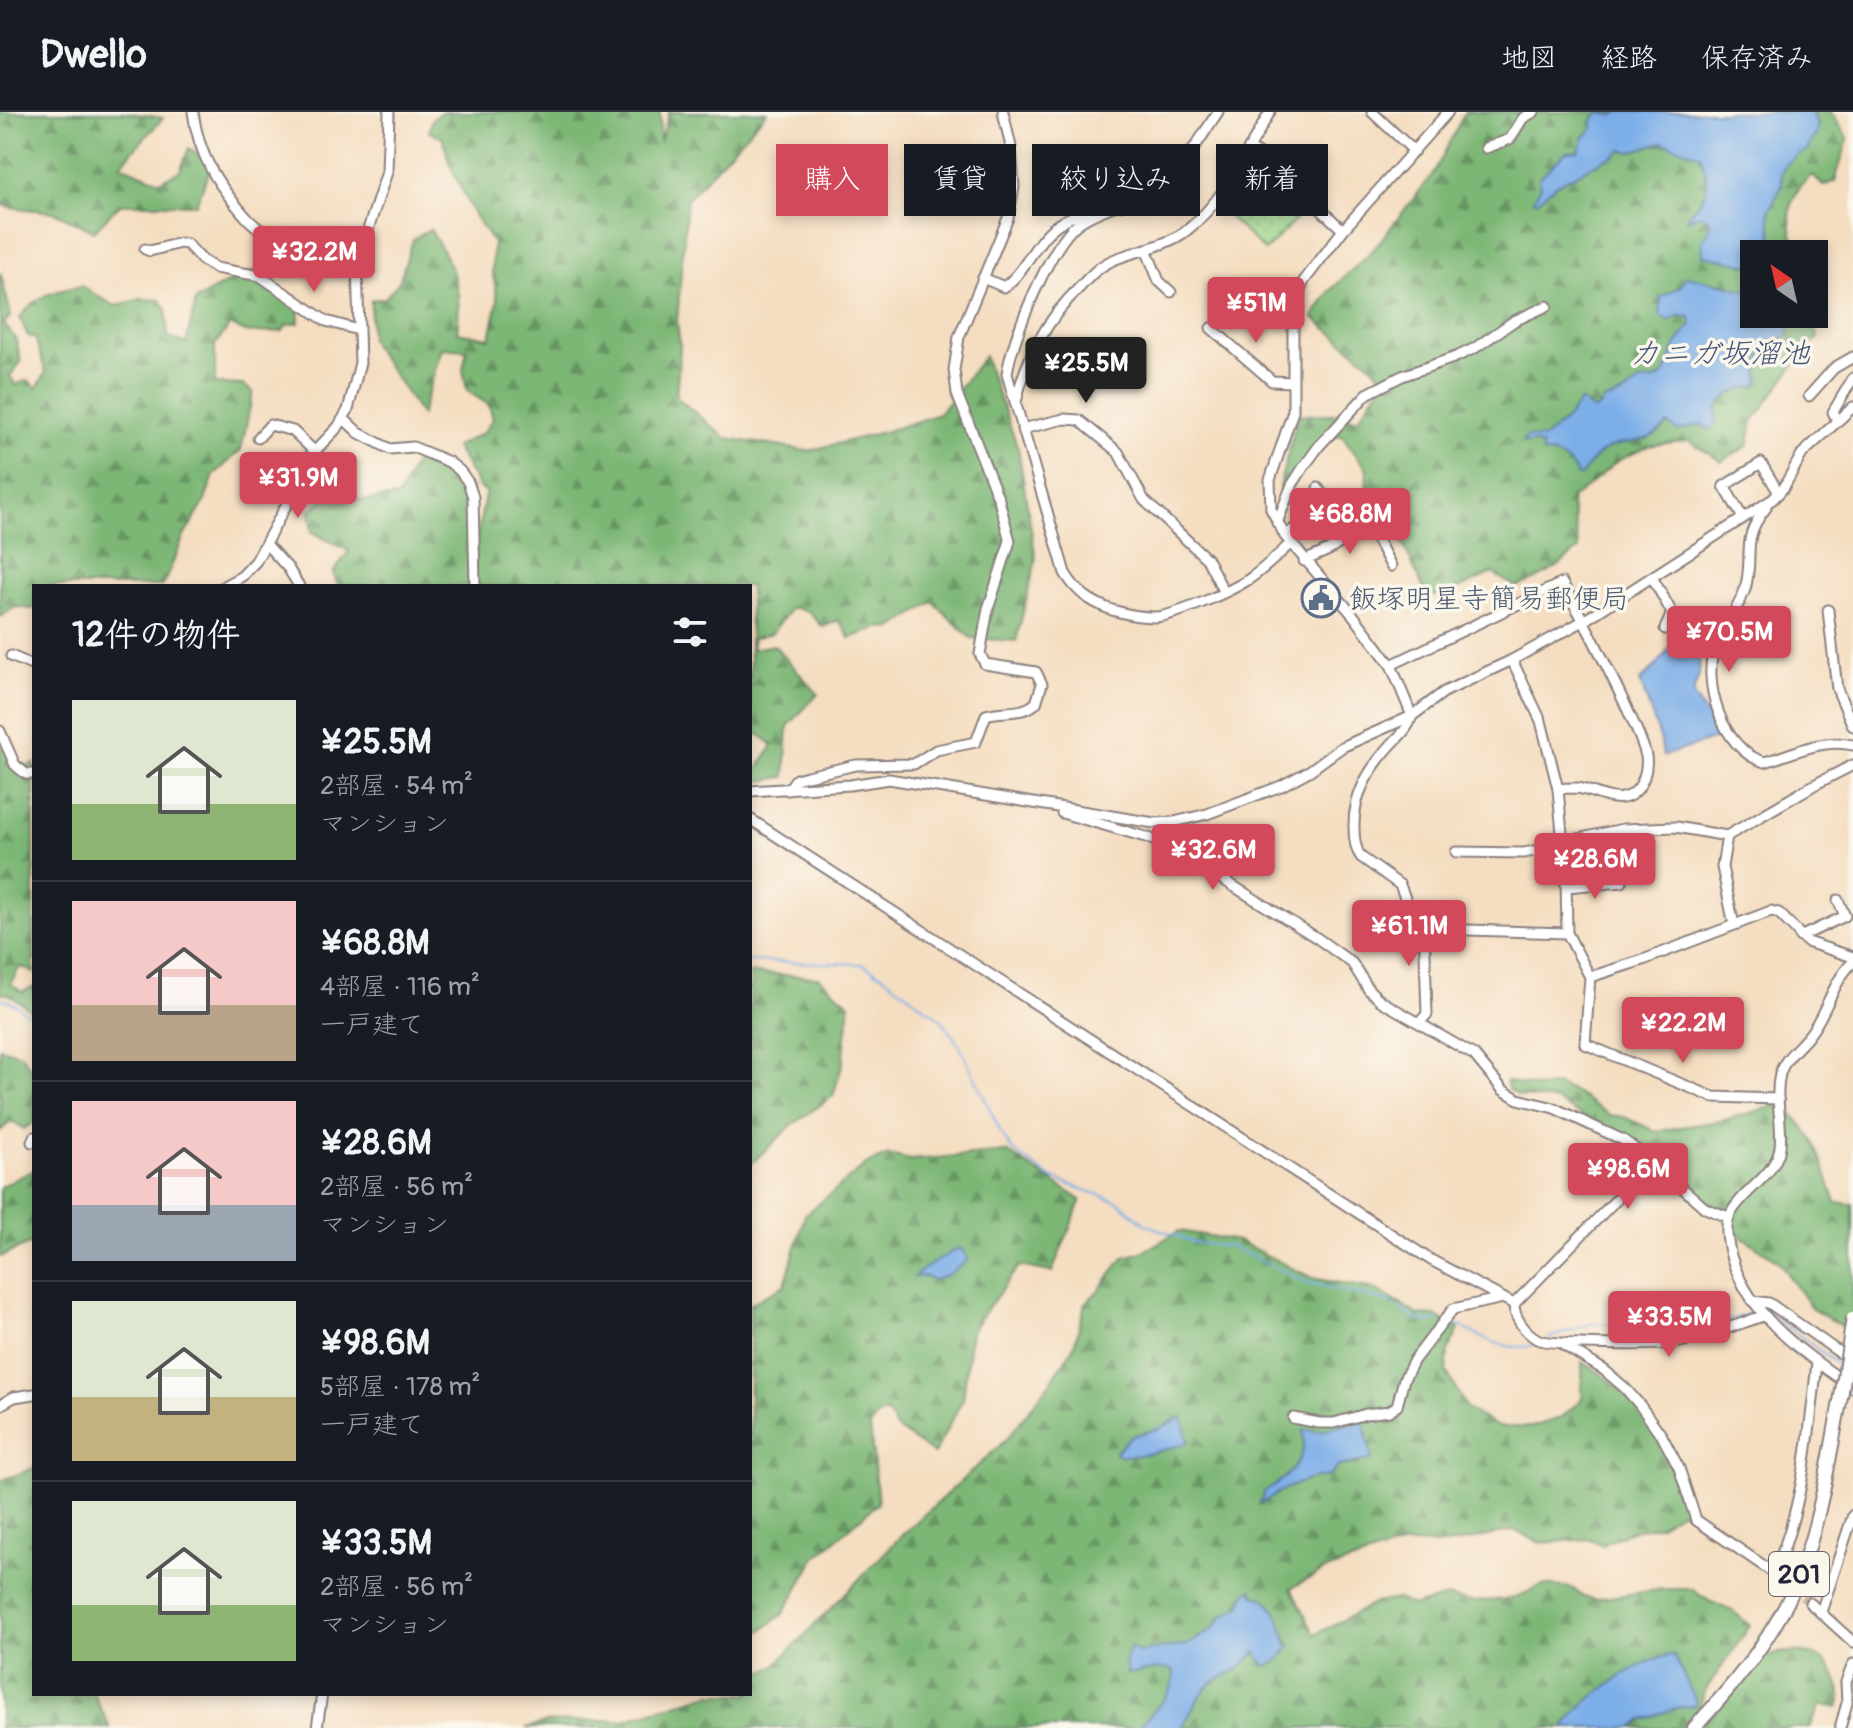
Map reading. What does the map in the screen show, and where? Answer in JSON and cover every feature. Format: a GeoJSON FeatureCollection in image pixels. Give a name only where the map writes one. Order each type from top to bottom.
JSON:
{"type":"FeatureCollection","features":[{"type":"Feature","properties":{"kind":"highway","name":"201"},"geometry":{"type":"LineString","coordinates":[[1694,1728],[1746,1669],[1786,1605],[1803,1564],[1847,1390],[1853,1318]]}},
{"type":"Feature","properties":{"kind":"street"},"geometry":{"type":"LineString","coordinates":[[193,112],[208,168],[276,249],[275,258],[260,276]]}},
{"type":"Feature","properties":{"kind":"street"},"geometry":{"type":"LineString","coordinates":[[228,584],[242,576],[256,561],[315,452],[344,419],[360,363],[357,263],[387,172],[389,112]]}},
{"type":"Feature","properties":{"kind":"street"},"geometry":{"type":"LineString","coordinates":[[788,790],[796,779],[856,765],[914,764],[936,750],[976,742],[986,715],[1021,712],[1036,703],[1042,684],[1036,672],[985,664],[980,654],[988,609],[1010,541],[999,500],[957,394],[954,370],[959,337],[1008,218],[1014,187],[1011,147],[1003,112]]}},
{"type":"Feature","properties":{"kind":"street"},"geometry":{"type":"LineString","coordinates":[[1197,144],[1218,112]]}},
{"type":"Feature","properties":{"kind":"street"},"geometry":{"type":"LineString","coordinates":[[1251,144],[1270,112]]}},
{"type":"Feature","properties":{"kind":"street"},"geometry":{"type":"LineString","coordinates":[[1448,112],[1343,230],[1304,281],[1293,307],[1293,411],[1270,480],[1269,499],[1287,540],[1353,615],[1391,665],[1412,716],[1408,728],[1375,763],[1360,789],[1354,807],[1354,836],[1361,857],[1400,885],[1412,916],[1434,929],[1567,933]]}},
{"type":"Feature","properties":{"kind":"street"},"geometry":{"type":"LineString","coordinates":[[1486,148],[1510,139],[1523,118],[1534,112]]}},
{"type":"Feature","properties":{"kind":"street"},"geometry":{"type":"LineString","coordinates":[[1379,114],[1414,151]]}},
{"type":"Feature","properties":{"kind":"street"},"geometry":{"type":"LineString","coordinates":[[1015,406],[1029,361],[1054,315],[1099,267],[1178,237],[1216,202]]}},
{"type":"Feature","properties":{"kind":"street"},"geometry":{"type":"LineString","coordinates":[[983,278],[1004,287],[1056,224],[1072,216]]}},
{"type":"Feature","properties":{"kind":"street"},"geometry":{"type":"LineString","coordinates":[[1091,216],[1078,222],[1062,239],[1047,266],[1009,356],[1007,374],[1062,563],[1073,586],[1081,595],[1123,613],[1155,617],[1170,614],[1251,578],[1328,502],[1318,488]]}},
{"type":"Feature","properties":{"kind":"street"},"geometry":{"type":"LineString","coordinates":[[1328,216],[1343,230]]}},
{"type":"Feature","properties":{"kind":"street"},"geometry":{"type":"LineString","coordinates":[[145,249],[150,251],[187,244],[215,268],[260,276],[326,321],[358,330]]}},
{"type":"Feature","properties":{"kind":"street"},"geometry":{"type":"LineString","coordinates":[[1146,249],[1159,281],[1171,292]]}},
{"type":"Feature","properties":{"kind":"street"},"geometry":{"type":"LineString","coordinates":[[1277,523],[1292,485],[1303,468],[1367,394],[1402,376],[1475,348],[1514,321],[1547,306]]}},
{"type":"Feature","properties":{"kind":"street"},"geometry":{"type":"LineString","coordinates":[[1211,328],[1272,381],[1292,382]]}},
{"type":"Feature","properties":{"kind":"street"},"geometry":{"type":"LineString","coordinates":[[1809,396],[1834,368],[1853,357]]}},
{"type":"Feature","properties":{"kind":"street"},"geometry":{"type":"LineString","coordinates":[[1837,420],[1833,412],[1853,378]]}},
{"type":"Feature","properties":{"kind":"street"},"geometry":{"type":"LineString","coordinates":[[1853,407],[1802,454],[1776,496],[1755,521],[1749,536],[1746,587],[1716,644],[1711,663],[1713,693],[1722,718],[1745,753],[1765,762],[1821,744],[1837,742],[1853,745]]}},
{"type":"Feature","properties":{"kind":"street"},"geometry":{"type":"LineString","coordinates":[[344,419],[359,433],[390,449],[413,447],[449,462],[460,471],[473,497],[475,584]]}},
{"type":"Feature","properties":{"kind":"street"},"geometry":{"type":"LineString","coordinates":[[1022,429],[1064,419],[1079,420],[1118,452],[1133,485],[1144,500],[1207,559],[1224,592]]}},
{"type":"Feature","properties":{"kind":"street"},"geometry":{"type":"LineString","coordinates":[[258,438],[270,425],[293,431],[315,452]]}},
{"type":"Feature","properties":{"kind":"street"},"geometry":{"type":"LineString","coordinates":[[1743,518],[1724,486],[1761,463],[1776,496]]}},
{"type":"Feature","properties":{"kind":"street"},"geometry":{"type":"LineString","coordinates":[[752,791],[889,779],[1154,823],[1207,814],[1281,786],[1309,771],[1342,747],[1412,716],[1444,692],[1512,660],[1585,620],[1776,496]]}},
{"type":"Feature","properties":{"kind":"street"},"geometry":{"type":"LineString","coordinates":[[1304,561],[1329,550],[1369,524],[1391,566]]}},
{"type":"Feature","properties":{"kind":"street"},"geometry":{"type":"LineString","coordinates":[[266,544],[298,584]]}},
{"type":"Feature","properties":{"kind":"street"},"geometry":{"type":"LineString","coordinates":[[1652,577],[1672,613],[1665,629]]}},
{"type":"Feature","properties":{"kind":"street"},"geometry":{"type":"LineString","coordinates":[[1391,665],[1562,583],[1585,620],[1646,756],[1644,779],[1631,794],[1621,798],[1610,798],[1577,788],[1558,789]]}},
{"type":"Feature","properties":{"kind":"street"},"geometry":{"type":"LineString","coordinates":[[1828,610],[1837,689],[1853,726]]}},
{"type":"Feature","properties":{"kind":"street"},"geometry":{"type":"LineString","coordinates":[[11,656],[32,665]]}},
{"type":"Feature","properties":{"kind":"street"},"geometry":{"type":"LineString","coordinates":[[1512,660],[1541,721],[1558,789],[1564,843],[1567,933],[1590,977],[1585,1044],[1713,1097],[1778,1099]]}},
{"type":"Feature","properties":{"kind":"street"},"geometry":{"type":"LineString","coordinates":[[0,731],[15,765],[26,774],[32,774]]}},
{"type":"Feature","properties":{"kind":"street"},"geometry":{"type":"LineString","coordinates":[[1456,852],[1524,853],[1623,829],[1676,827],[1727,836],[1853,765]]}},
{"type":"Feature","properties":{"kind":"street"},"geometry":{"type":"LineString","coordinates":[[1039,806],[1149,838],[1185,856],[1352,963],[1369,990],[1381,1001],[1474,1055],[1503,1090],[1518,1099],[1573,1116],[1623,1140],[1705,1208],[1728,1217]]}},
{"type":"Feature","properties":{"kind":"street"},"geometry":{"type":"LineString","coordinates":[[752,820],[1431,1260],[1514,1304]]}},
{"type":"Feature","properties":{"kind":"street"},"geometry":{"type":"LineString","coordinates":[[1727,836],[1722,867],[1723,884],[1734,925]]}},
{"type":"Feature","properties":{"kind":"street"},"geometry":{"type":"LineString","coordinates":[[1566,887],[1622,882]]}},
{"type":"Feature","properties":{"kind":"street"},"geometry":{"type":"LineString","coordinates":[[1800,937],[1845,916],[1838,900]]}},
{"type":"Feature","properties":{"kind":"street"},"geometry":{"type":"LineString","coordinates":[[1590,977],[1771,911],[1779,913],[1800,937],[1853,960],[1842,973],[1811,1034],[1783,1066],[1778,1099],[1780,1148],[1775,1160],[1728,1217],[1728,1244],[1752,1301],[1763,1316],[1847,1390]]}},
{"type":"Feature","properties":{"kind":"street"},"geometry":{"type":"LineString","coordinates":[[1420,1022],[1427,1014],[1424,924]]}},
{"type":"Feature","properties":{"kind":"street"},"geometry":{"type":"LineString","coordinates":[[1514,1304],[1653,1162]]}},
{"type":"Feature","properties":{"kind":"street"},"geometry":{"type":"LineString","coordinates":[[1293,1418],[1334,1423],[1389,1411],[1400,1402],[1404,1379],[1414,1360],[1438,1331],[1447,1314],[1453,1309],[1503,1298]]}},
{"type":"Feature","properties":{"kind":"street"},"geometry":{"type":"LineString","coordinates":[[1752,1301],[1769,1303],[1853,1362]]}},
{"type":"Feature","properties":{"kind":"street"},"geometry":{"type":"LineString","coordinates":[[1514,1304],[1516,1316],[1538,1339],[1563,1345],[1677,1343],[1763,1316]]}},
{"type":"Feature","properties":{"kind":"street"},"geometry":{"type":"LineString","coordinates":[[1563,1345],[1604,1370],[1639,1404],[1662,1436],[1679,1468],[1696,1520],[1779,1576],[1807,1455],[1817,1363]]}},
{"type":"Feature","properties":{"kind":"street"},"geometry":{"type":"LineString","coordinates":[[0,1405],[14,1397],[32,1394]]}},
{"type":"Feature","properties":{"kind":"street"},"geometry":{"type":"LineString","coordinates":[[1821,1612],[1853,1515]]}},
{"type":"Feature","properties":{"kind":"street"},"geometry":{"type":"LineString","coordinates":[[1810,1603],[1853,1642]]}},
{"type":"Feature","properties":{"kind":"street"},"geometry":{"type":"LineString","coordinates":[[1840,1728],[1847,1703],[1846,1682],[1853,1664]]}},
{"type":"Feature","properties":{"kind":"street"},"geometry":{"type":"LineString","coordinates":[[317,1728],[322,1696]]}},
{"type":"Feature","properties":{"kind":"green space"},"geometry":{"type":"Polygon","coordinates":[[[0,112],[123,112],[163,118],[120,165],[160,181],[180,171],[189,148],[212,164],[196,204],[120,204],[94,231],[54,212],[8,207],[0,203],[0,112]]]}},
{"type":"Feature","properties":{"kind":"green space"},"geometry":{"type":"Polygon","coordinates":[[[441,112],[660,112],[660,143],[669,112],[767,112],[687,199],[677,321],[680,347],[676,397],[726,438],[808,451],[939,414],[984,356],[1018,448],[1036,560],[1016,641],[971,638],[933,602],[891,629],[881,627],[850,638],[839,620],[823,627],[809,612],[792,607],[772,633],[753,638],[752,649],[752,584],[634,584],[630,579],[621,584],[475,584],[475,547],[486,491],[481,490],[455,447],[483,433],[493,419],[489,405],[467,391],[463,369],[467,350],[442,348],[421,415],[370,340],[371,300],[385,298],[399,282],[413,240],[430,229],[454,278],[459,302],[457,332],[490,338],[498,300],[492,271],[493,243],[474,215],[449,163],[443,137],[429,132],[432,119],[441,112]]]}},
{"type":"Feature","properties":{"kind":"green space"},"geometry":{"type":"Polygon","coordinates":[[[1465,112],[1831,112],[1848,139],[1835,181],[1823,186],[1812,175],[1797,192],[1790,212],[1794,240],[1740,240],[1740,328],[1815,328],[1818,338],[1805,350],[1753,422],[1748,446],[1721,461],[1688,440],[1649,446],[1619,460],[1571,500],[1579,549],[1564,561],[1542,576],[1516,587],[1492,573],[1441,597],[1426,594],[1388,511],[1366,499],[1367,469],[1341,435],[1316,444],[1283,501],[1279,487],[1298,415],[1335,414],[1358,419],[1384,380],[1374,367],[1313,317],[1330,291],[1373,250],[1435,171],[1465,112]]]}},
{"type":"Feature","properties":{"kind":"green space"},"geometry":{"type":"Polygon","coordinates":[[[1228,216],[1299,216],[1265,251],[1228,216]]]}},
{"type":"Feature","properties":{"kind":"green space"},"geometry":{"type":"Polygon","coordinates":[[[259,270],[270,293],[298,297],[299,323],[286,325],[283,331],[248,333],[230,325],[215,345],[215,384],[243,385],[253,392],[241,450],[214,475],[204,503],[184,536],[164,584],[32,584],[32,609],[16,607],[0,617],[0,272],[11,315],[4,324],[16,340],[21,362],[10,376],[16,385],[28,380],[37,388],[46,372],[35,338],[28,336],[20,318],[39,299],[81,286],[115,306],[141,299],[160,300],[166,308],[168,336],[186,344],[196,300],[259,270]]]}},
{"type":"Feature","properties":{"kind":"green space"},"geometry":{"type":"Polygon","coordinates":[[[417,459],[472,488],[467,545],[471,584],[337,584],[333,573],[349,551],[312,532],[310,512],[323,498],[369,500],[398,497],[417,459]]]}},
{"type":"Feature","properties":{"kind":"green space"},"geometry":{"type":"Polygon","coordinates":[[[774,645],[818,694],[788,726],[785,777],[752,783],[752,772],[755,773],[773,745],[752,729],[752,649],[774,645]]]}},
{"type":"Feature","properties":{"kind":"green space"},"geometry":{"type":"Polygon","coordinates":[[[5,747],[15,763],[32,764],[32,972],[20,966],[11,984],[22,992],[32,988],[32,1011],[9,994],[0,993],[0,748],[5,747]]]}},
{"type":"Feature","properties":{"kind":"green space"},"geometry":{"type":"Polygon","coordinates":[[[752,973],[818,977],[850,1004],[843,1062],[833,1096],[791,1126],[752,1163],[752,973]]]}},
{"type":"Feature","properties":{"kind":"green space"},"geometry":{"type":"Polygon","coordinates":[[[0,1048],[21,1054],[32,1070],[32,1123],[24,1129],[12,1121],[0,1131],[0,1048]]]}},
{"type":"Feature","properties":{"kind":"green space"},"geometry":{"type":"Polygon","coordinates":[[[1506,1081],[1539,1088],[1557,1085],[1610,1115],[1624,1117],[1656,1131],[1720,1121],[1779,1105],[1809,1135],[1822,1161],[1836,1203],[1853,1204],[1853,1332],[1812,1309],[1779,1262],[1731,1229],[1727,1222],[1655,1161],[1557,1101],[1519,1096],[1508,1089],[1506,1081]]]}},
{"type":"Feature","properties":{"kind":"green space"},"geometry":{"type":"Polygon","coordinates":[[[1007,1152],[1081,1200],[1052,1272],[1019,1266],[971,1331],[963,1399],[934,1454],[896,1428],[887,1412],[877,1416],[870,1427],[878,1503],[815,1558],[783,1614],[752,1637],[752,1303],[785,1285],[805,1215],[867,1164],[889,1155],[911,1160],[1007,1152]]]}},
{"type":"Feature","properties":{"kind":"green space"},"geometry":{"type":"Polygon","coordinates":[[[32,1171],[32,1243],[0,1257],[0,1187],[32,1171]]]}},
{"type":"Feature","properties":{"kind":"green space"},"geometry":{"type":"Polygon","coordinates":[[[1179,1231],[1238,1241],[1312,1278],[1374,1289],[1419,1315],[1435,1316],[1459,1329],[1448,1351],[1446,1371],[1467,1409],[1499,1427],[1531,1427],[1561,1418],[1582,1399],[1582,1362],[1612,1382],[1650,1423],[1677,1470],[1687,1507],[1660,1525],[1628,1532],[1603,1545],[1590,1539],[1540,1543],[1514,1530],[1447,1545],[1405,1544],[1323,1571],[1291,1588],[1315,1635],[1375,1603],[1397,1599],[1414,1606],[1447,1597],[1474,1602],[1515,1598],[1543,1585],[1572,1588],[1583,1597],[1596,1599],[1663,1589],[1691,1589],[1733,1611],[1750,1626],[1705,1691],[1695,1720],[1686,1728],[526,1728],[549,1722],[623,1720],[703,1696],[752,1696],[752,1676],[775,1666],[903,1534],[1006,1440],[1074,1346],[1085,1304],[1124,1257],[1142,1252],[1179,1231]]]}},
{"type":"Feature","properties":{"kind":"green space"},"geometry":{"type":"Polygon","coordinates":[[[32,1469],[32,1696],[95,1696],[110,1728],[0,1728],[0,1481],[32,1469]]]}},
{"type":"Feature","properties":{"kind":"green space"},"geometry":{"type":"Polygon","coordinates":[[[1783,1652],[1810,1654],[1830,1668],[1839,1684],[1838,1708],[1821,1705],[1809,1728],[1700,1728],[1760,1659],[1783,1652]]]}},
{"type":"Feature","properties":{"kind":"water","name":"カニガ坂溜池"},"geometry":{"type":"Polygon","coordinates":[[[1620,112],[1811,112],[1817,124],[1817,134],[1808,150],[1797,154],[1781,173],[1782,185],[1769,211],[1773,240],[1740,240],[1740,263],[1703,255],[1702,239],[1707,235],[1710,222],[1700,214],[1687,220],[1706,189],[1702,160],[1700,155],[1662,142],[1630,152],[1622,150],[1557,184],[1537,201],[1533,200],[1540,188],[1539,178],[1566,152],[1579,151],[1583,138],[1593,128],[1593,119],[1600,113],[1613,115],[1620,112]]]}},
{"type":"Feature","properties":{"kind":"water","name":"カニガ坂溜池"},"geometry":{"type":"Polygon","coordinates":[[[1687,276],[1740,289],[1740,328],[1790,328],[1788,336],[1773,342],[1763,352],[1758,365],[1760,382],[1757,386],[1727,396],[1719,405],[1716,425],[1709,430],[1702,424],[1678,431],[1668,424],[1646,439],[1603,451],[1581,476],[1577,476],[1572,466],[1563,459],[1542,453],[1542,446],[1522,443],[1527,437],[1543,439],[1567,419],[1580,401],[1594,410],[1605,400],[1624,394],[1639,382],[1664,375],[1675,349],[1691,325],[1690,317],[1678,316],[1669,321],[1660,316],[1661,297],[1681,286],[1687,276]]]}},
{"type":"Feature","properties":{"kind":"water"},"geometry":{"type":"Polygon","coordinates":[[[1689,621],[1710,636],[1699,650],[1699,674],[1693,695],[1721,737],[1663,756],[1661,741],[1640,681],[1657,665],[1689,621]]]}},
{"type":"Feature","properties":{"kind":"water"},"geometry":{"type":"Polygon","coordinates":[[[961,1248],[968,1260],[946,1276],[934,1280],[926,1276],[914,1277],[922,1270],[961,1248]]]}},
{"type":"Feature","properties":{"kind":"water"},"geometry":{"type":"Polygon","coordinates":[[[1182,1417],[1188,1441],[1184,1444],[1135,1455],[1119,1455],[1116,1452],[1130,1437],[1182,1417]]]}},
{"type":"Feature","properties":{"kind":"water"},"geometry":{"type":"Polygon","coordinates":[[[1363,1420],[1372,1458],[1339,1466],[1329,1476],[1299,1483],[1260,1503],[1265,1491],[1289,1474],[1300,1459],[1303,1430],[1320,1431],[1363,1420]]]}},
{"type":"Feature","properties":{"kind":"water"},"geometry":{"type":"Polygon","coordinates":[[[1253,1589],[1254,1595],[1262,1597],[1273,1608],[1281,1623],[1289,1647],[1282,1656],[1266,1667],[1256,1652],[1240,1668],[1210,1684],[1182,1728],[1139,1728],[1168,1694],[1174,1678],[1173,1670],[1166,1668],[1127,1674],[1125,1660],[1130,1647],[1139,1652],[1187,1645],[1213,1629],[1223,1616],[1241,1606],[1245,1594],[1253,1589]]]}},
{"type":"Feature","properties":{"kind":"water"},"geometry":{"type":"Polygon","coordinates":[[[1674,1655],[1696,1702],[1693,1706],[1676,1708],[1643,1720],[1633,1728],[1564,1728],[1583,1706],[1613,1682],[1646,1663],[1674,1655]]]}},
{"type":"Feature","properties":{"kind":"waterway"},"geometry":{"type":"LineString","coordinates":[[752,961],[862,964],[882,975],[942,1020],[961,1048],[1002,1135],[1013,1151],[1051,1178],[1119,1202],[1145,1224],[1196,1243],[1232,1247],[1306,1282],[1392,1303],[1418,1320],[1439,1320]]}},
{"type":"Feature","properties":{"kind":"waterway"},"geometry":{"type":"LineString","coordinates":[[0,998],[32,1017]]}},
{"type":"Feature","properties":{"kind":"waterway"},"geometry":{"type":"LineString","coordinates":[[1549,1338],[1593,1323],[1701,1330],[1757,1311]]}},
{"type":"Feature","properties":{"kind":"waterway"},"geometry":{"type":"LineString","coordinates":[[1767,1311],[1841,1367]]}},
{"type":"Feature","properties":{"kind":"waterway"},"geometry":{"type":"LineString","coordinates":[[1449,1320],[1493,1342],[1516,1347],[1540,1343]]}},
{"type":"Feature","properties":{"kind":"tunnel"},"geometry":{"type":"LineString","coordinates":[[1783,1579],[1810,1603]]}},
{"type":"Feature","properties":{"kind":"place","name":"飯塚明星寺簡易郵便局"},"geometry":{"type":"Point","coordinates":[1321,598]}}]}
